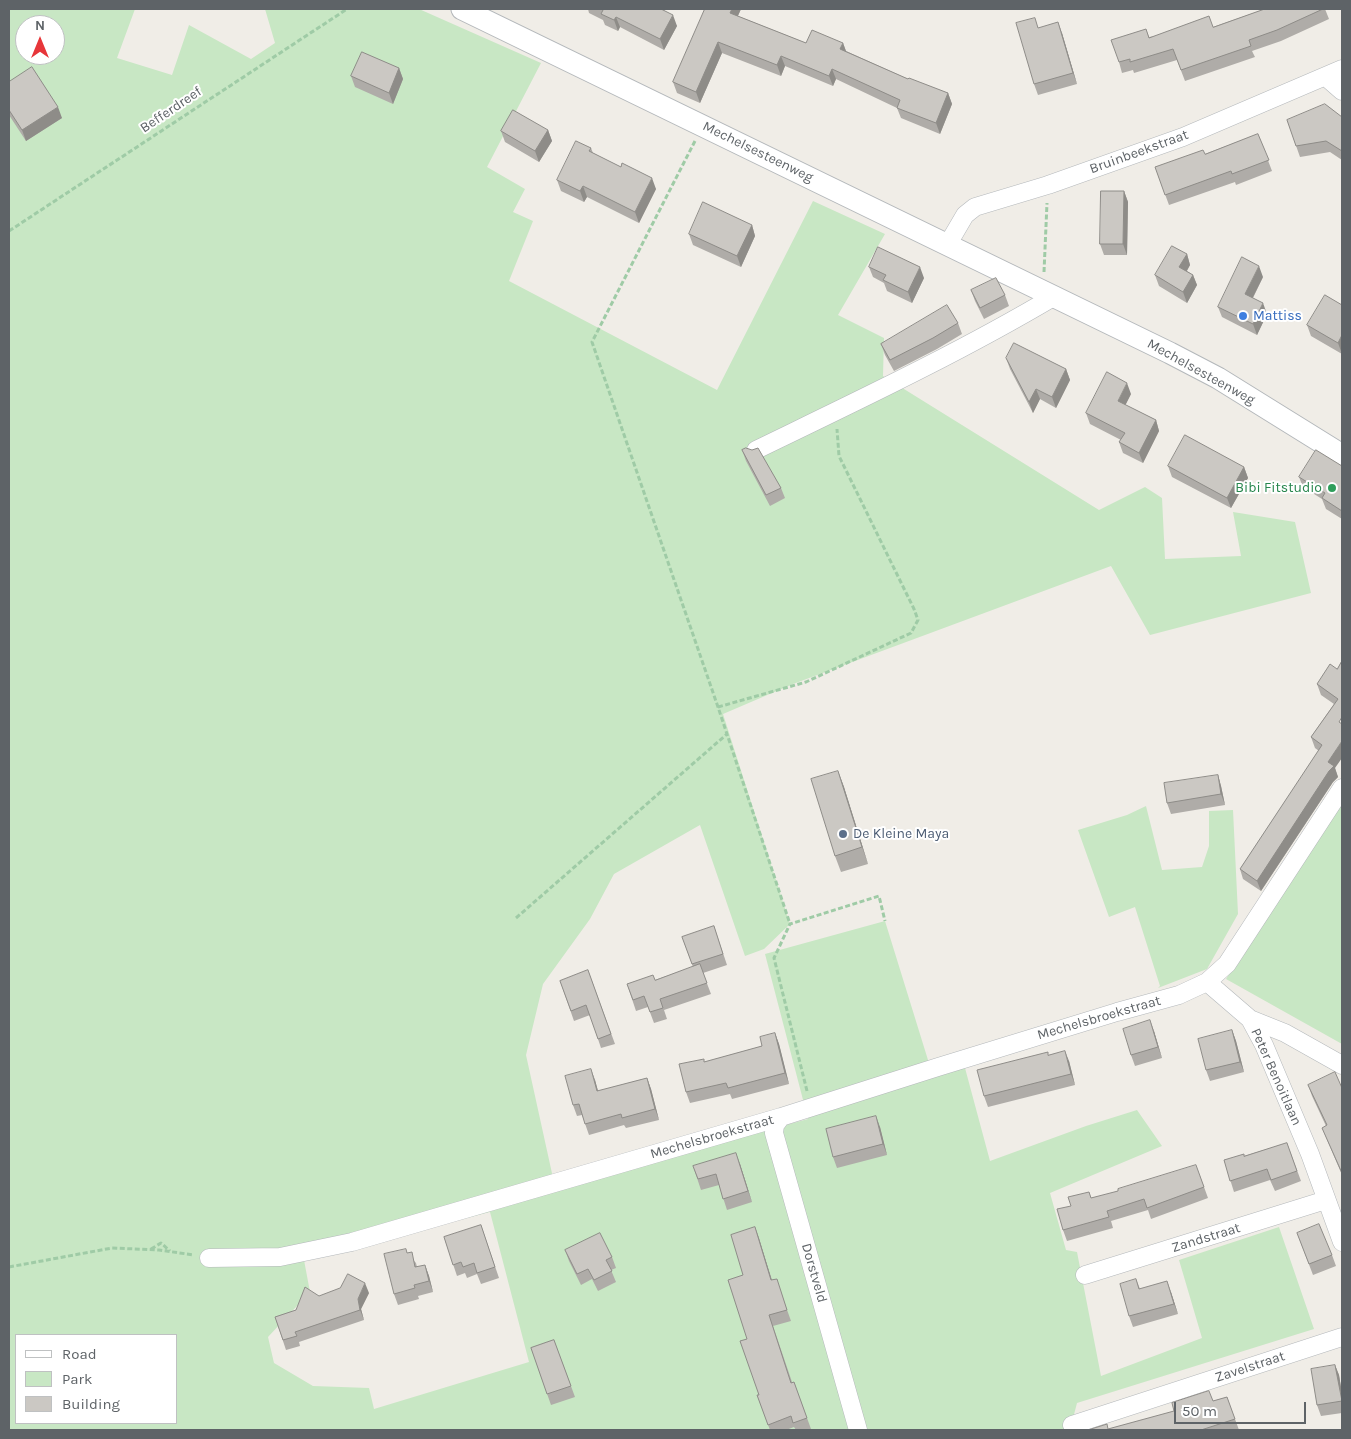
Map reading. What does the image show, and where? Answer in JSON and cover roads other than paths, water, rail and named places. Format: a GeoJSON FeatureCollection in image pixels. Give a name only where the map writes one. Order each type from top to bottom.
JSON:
{"type":"FeatureCollection","features":[{"type":"Feature","properties":{"kind":"street","name":"Mechelsesteenweg"},"geometry":{"type":"LineString","coordinates":[[462,9],[1049,293],[1218,378],[1342,455]]}},
{"type":"Feature","properties":{"kind":"street","name":"Bruinbeekstraat"},"geometry":{"type":"LineString","coordinates":[[948,244],[965,215],[975,207],[1048,185],[1183,137],[1342,69]]}},
{"type":"Feature","properties":{"kind":"street"},"geometry":{"type":"LineString","coordinates":[[1326,77],[1342,91]]}},
{"type":"Feature","properties":{"kind":"street"},"geometry":{"type":"LineString","coordinates":[[756,450],[893,384],[1024,315],[1049,293]]}},
{"type":"Feature","properties":{"kind":"street"},"geometry":{"type":"LineString","coordinates":[[1207,982],[1227,964],[1342,788]]}},
{"type":"Feature","properties":{"kind":"street","name":"Peter Benoitlaan"},"geometry":{"type":"LineString","coordinates":[[1207,982],[1250,1019],[1264,1046],[1302,1136],[1342,1242]]}},
{"type":"Feature","properties":{"kind":"street","name":"Mechelsbroekstraat"},"geometry":{"type":"LineString","coordinates":[[209,1258],[280,1257],[352,1242],[781,1117],[1117,1012],[1179,995],[1207,982]]}},
{"type":"Feature","properties":{"kind":"street"},"geometry":{"type":"LineString","coordinates":[[1250,1019],[1285,1033],[1342,1065]]}},
{"type":"Feature","properties":{"kind":"street","name":"Dorstveld"},"geometry":{"type":"LineString","coordinates":[[781,1117],[776,1125],[774,1134],[858,1430]]}},
{"type":"Feature","properties":{"kind":"street","name":"Zandstraat"},"geometry":{"type":"LineString","coordinates":[[1085,1275],[1326,1200]]}},
{"type":"Feature","properties":{"kind":"street","name":"Zavelstraat"},"geometry":{"type":"LineString","coordinates":[[1072,1425],[1342,1337]]}},
{"type":"Feature","properties":{"kind":"place","name":"Mattiss"},"geometry":{"type":"Point","coordinates":[1243,316]}},
{"type":"Feature","properties":{"kind":"place","name":"Bibi Fitstudio"},"geometry":{"type":"Point","coordinates":[1332,488]}},
{"type":"Feature","properties":{"kind":"place","name":"De Kleine Maya"},"geometry":{"type":"Point","coordinates":[843,834]}}]}
